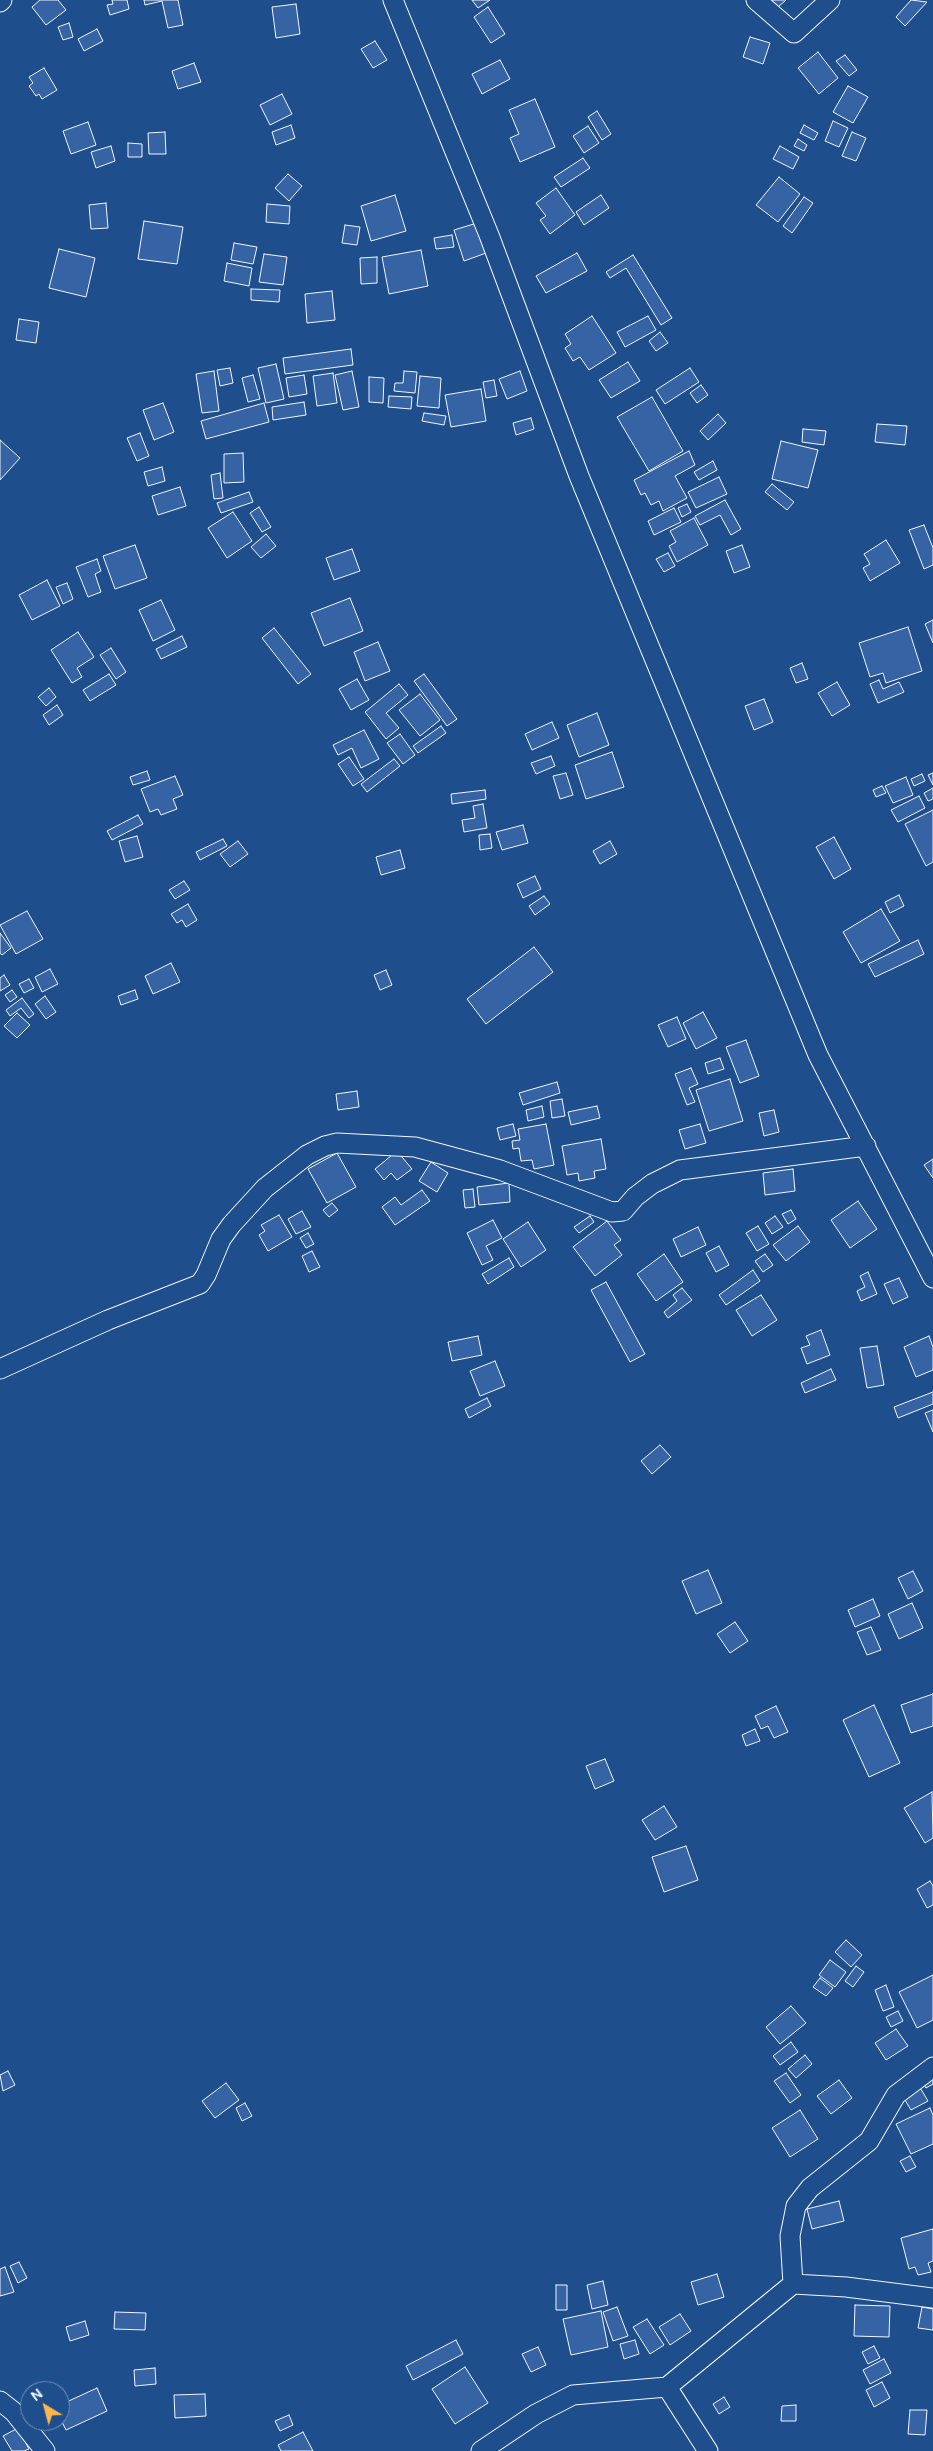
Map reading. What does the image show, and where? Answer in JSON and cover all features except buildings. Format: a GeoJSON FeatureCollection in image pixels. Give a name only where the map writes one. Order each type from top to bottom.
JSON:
{"type":"FeatureCollection","features":[{"type":"Feature","properties":{"kind":"street"},"geometry":{"type":"LineString","coordinates":[[756,0],[794,33],[830,0]]}},
{"type":"Feature","properties":{"kind":"street"},"geometry":{"type":"LineString","coordinates":[[396,1],[490,235],[579,476],[818,1055],[933,1278]]}},
{"type":"Feature","properties":{"kind":"street"},"geometry":{"type":"LineString","coordinates":[[0,1369],[108,1320],[200,1284],[206,1275],[221,1239],[232,1224],[265,1188],[307,1154],[325,1146],[337,1143],[415,1147],[500,1170],[612,1212],[623,1211],[635,1197],[652,1184],[680,1170],[866,1146]]}},
{"type":"Feature","properties":{"kind":"street"},"geometry":{"type":"LineString","coordinates":[[793,2284],[790,2236],[796,2206],[810,2188],[869,2141],[896,2095],[933,2067]]}},
{"type":"Feature","properties":{"kind":"street"},"geometry":{"type":"LineString","coordinates":[[481,2451],[536,2414],[573,2396],[668,2386],[793,2284],[846,2287],[933,2298]]}},
{"type":"Feature","properties":{"kind":"street"},"geometry":{"type":"LineString","coordinates":[[668,2386],[708,2451]]}},
{"type":"Feature","properties":{"kind":"street"},"geometry":{"type":"LineString","coordinates":[[0,2401],[14,2412],[45,2451]]}}]}
